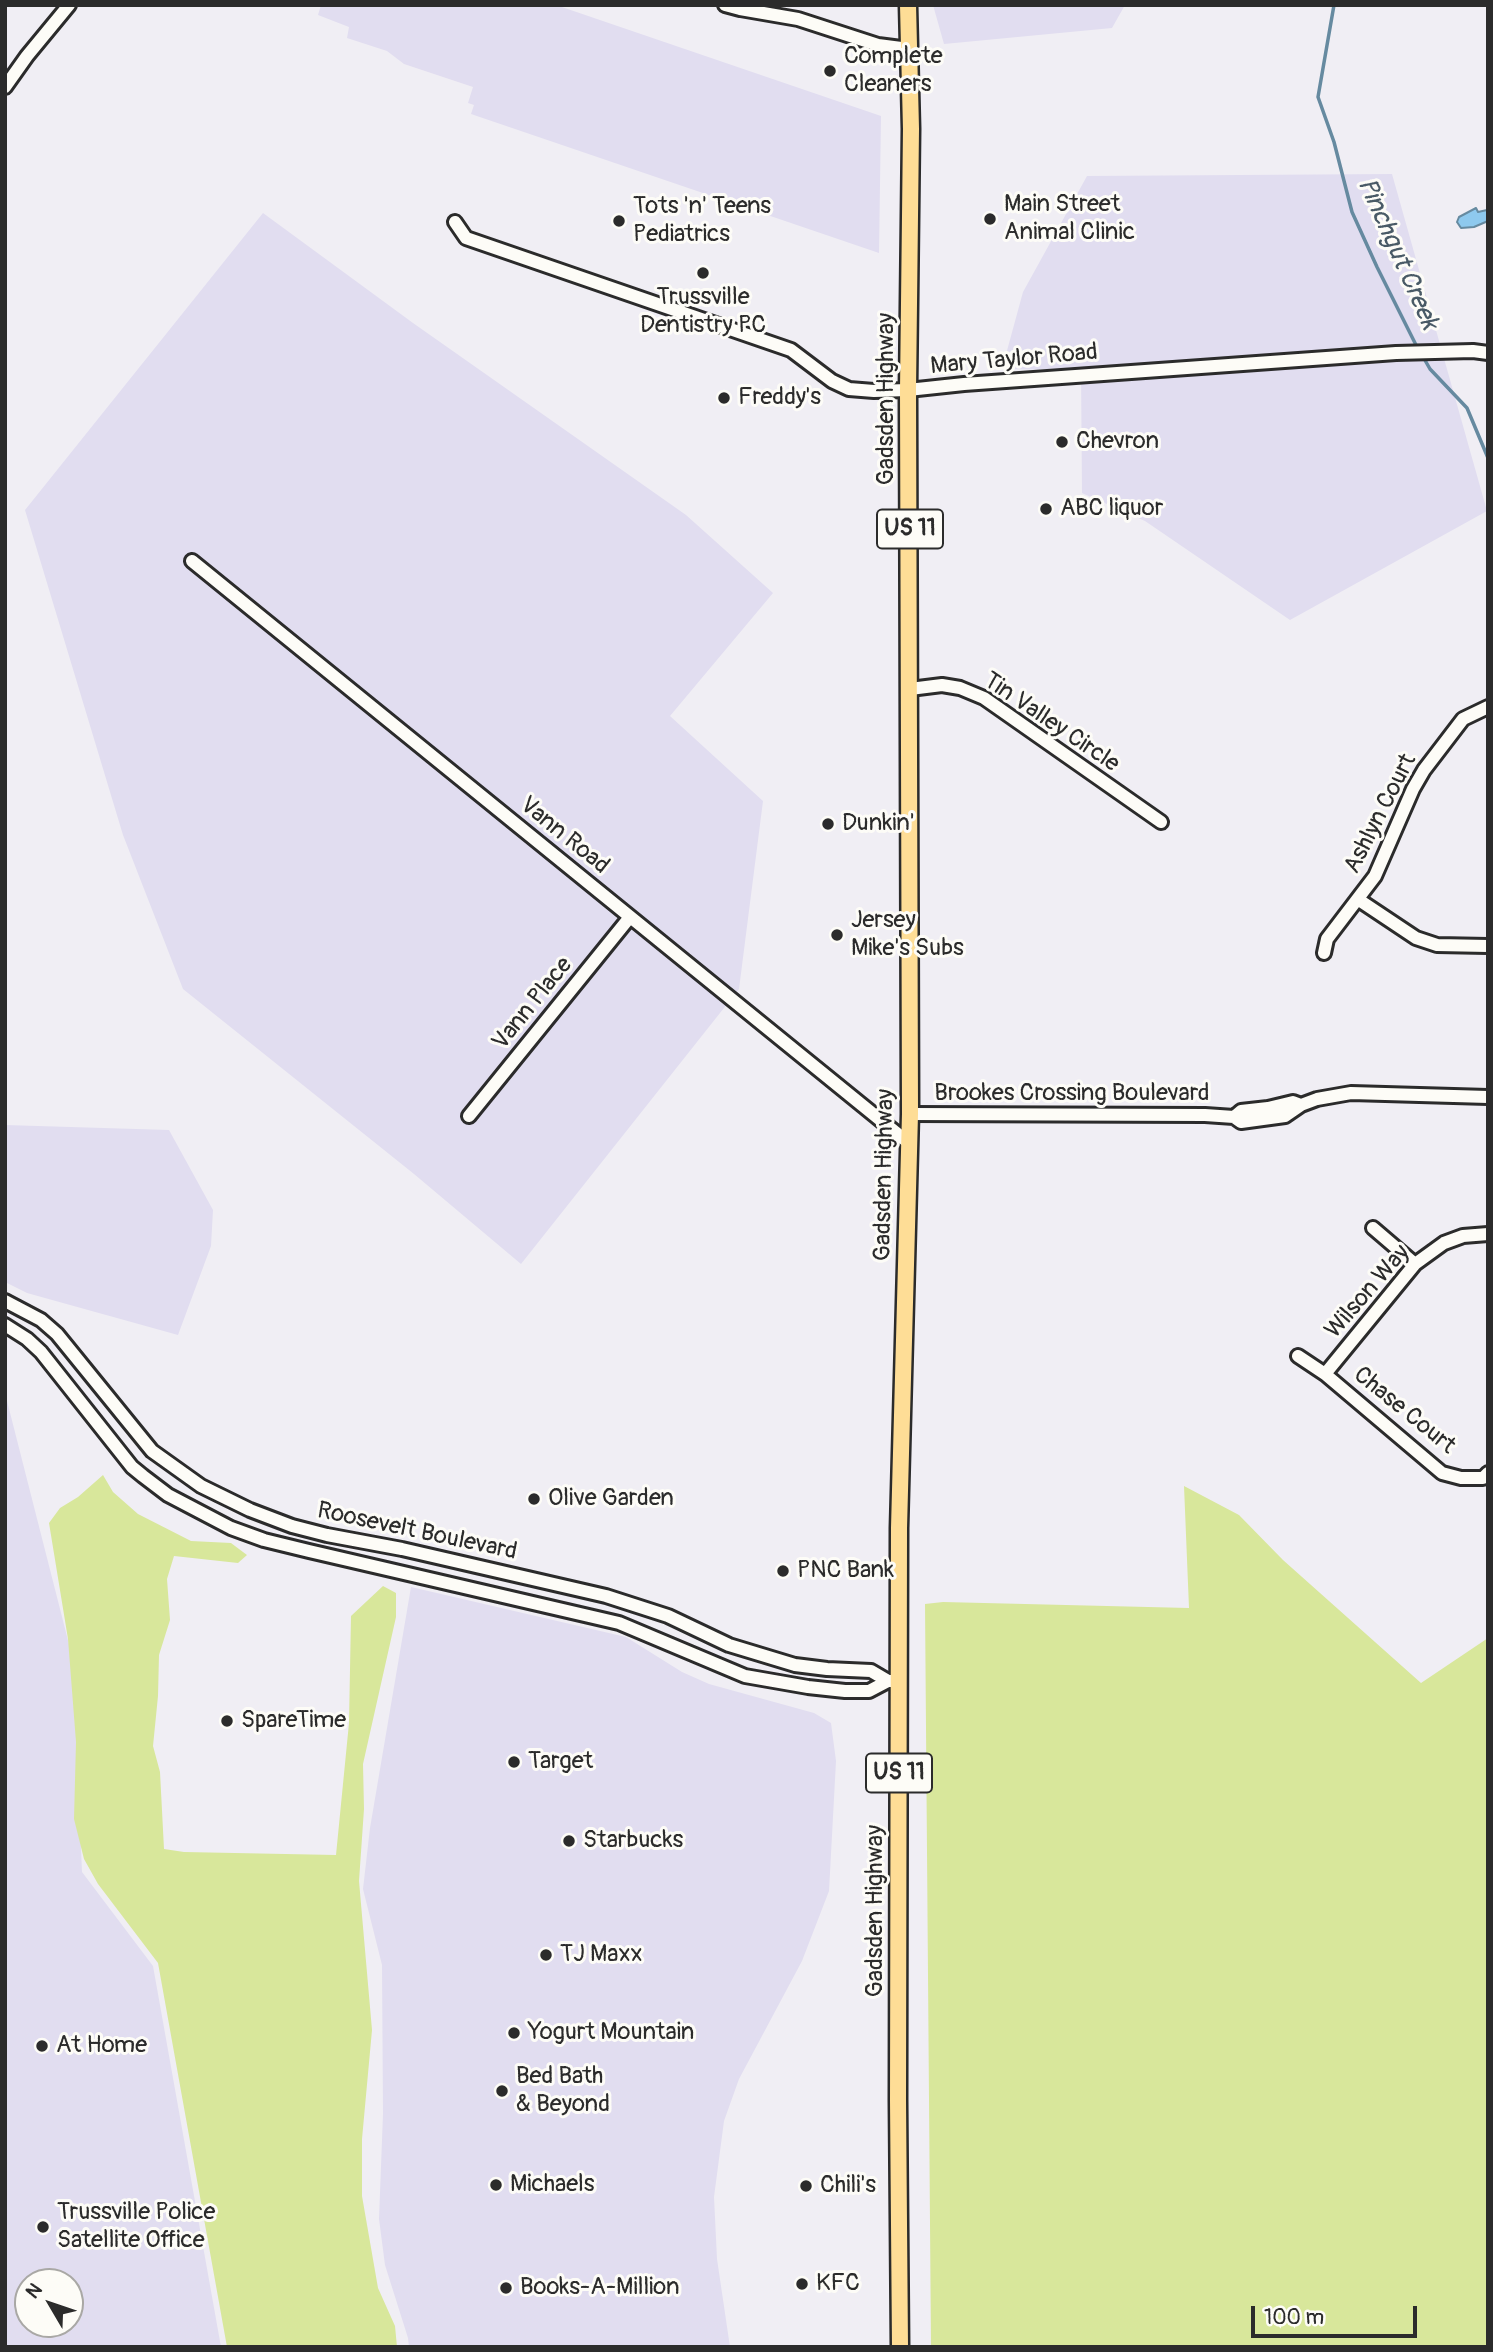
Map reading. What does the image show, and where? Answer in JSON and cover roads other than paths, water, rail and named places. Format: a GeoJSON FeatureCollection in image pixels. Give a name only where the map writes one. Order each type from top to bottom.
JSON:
{"type":"FeatureCollection","features":[{"type":"Feature","properties":{"kind":"main road","name":"Gadsden Highway"},"geometry":{"type":"LineString","coordinates":[[900,2347],[894,1681],[910,1144],[908,5]]}},
{"type":"Feature","properties":{"kind":"street"},"geometry":{"type":"LineString","coordinates":[[5,87],[69,5]]}},
{"type":"Feature","properties":{"kind":"street"},"geometry":{"type":"LineString","coordinates":[[725,5],[798,19],[878,45],[909,49]]}},
{"type":"Feature","properties":{"kind":"street","name":"Mary Taylor Road"},"geometry":{"type":"LineString","coordinates":[[455,222],[467,238],[790,349],[832,381],[849,389],[908,390],[1396,353],[1488,353]]}},
{"type":"Feature","properties":{"kind":"street","name":"Vann Road"},"geometry":{"type":"LineString","coordinates":[[192,561],[910,1144]]}},
{"type":"Feature","properties":{"kind":"street","name":"Tin Valley Circle"},"geometry":{"type":"LineString","coordinates":[[910,689],[942,685],[960,688],[984,698],[1161,822]]}},
{"type":"Feature","properties":{"kind":"street","name":"Ashlyn Court"},"geometry":{"type":"LineString","coordinates":[[1324,953],[1327,939],[1375,876],[1424,770],[1463,719],[1488,706]]}},
{"type":"Feature","properties":{"kind":"street"},"geometry":{"type":"LineString","coordinates":[[1359,900],[1416,938],[1437,946],[1488,946]]}},
{"type":"Feature","properties":{"kind":"street","name":"Vann Place"},"geometry":{"type":"LineString","coordinates":[[469,1116],[630,917]]}},
{"type":"Feature","properties":{"kind":"street","name":"Brookes Crossing Boulevard"},"geometry":{"type":"LineString","coordinates":[[910,1114],[1234,1116],[1241,1111],[1293,1102],[1301,1105],[1317,1099],[1351,1093],[1488,1097]]}},
{"type":"Feature","properties":{"kind":"street"},"geometry":{"type":"LineString","coordinates":[[1373,1227],[1415,1264]]}},
{"type":"Feature","properties":{"kind":"street","name":"Wilson Way"},"geometry":{"type":"LineString","coordinates":[[1325,1374],[1415,1264],[1444,1243],[1463,1236],[1488,1234]]}},
{"type":"Feature","properties":{"kind":"street","name":"Roosevelt Boulevard"},"geometry":{"type":"LineString","coordinates":[[5,1301],[41,1320],[58,1334],[152,1451],[201,1486],[250,1510],[316,1532],[606,1596],[668,1616],[729,1645],[795,1665],[871,1671],[894,1681]]}},
{"type":"Feature","properties":{"kind":"street","name":"Roosevelt Boulevard"},"geometry":{"type":"LineString","coordinates":[[5,1325],[41,1352],[124,1457],[143,1476],[178,1501],[231,1528],[264,1540],[619,1623],[746,1675],[808,1687],[857,1691],[869,1691],[894,1681]]}},
{"type":"Feature","properties":{"kind":"street","name":"Chase Court"},"geometry":{"type":"LineString","coordinates":[[1298,1356],[1325,1374],[1442,1472],[1461,1478],[1483,1478],[1488,1473]]}},
{"type":"Feature","properties":{"kind":"water"},"geometry":{"type":"Polygon","coordinates":[[[1476,208],[1478,212],[1487,210],[1488,221],[1474,227],[1461,228],[1457,222],[1459,217],[1476,208]]]}},
{"type":"Feature","properties":{"kind":"waterway","name":"Pinchgut Creek"},"geometry":{"type":"LineString","coordinates":[[1334,5],[1318,97],[1334,142],[1352,212],[1418,349]]}},
{"type":"Feature","properties":{"kind":"waterway","name":"Pinchgut Creek"},"geometry":{"type":"LineString","coordinates":[[1422,355],[1430,369],[1467,408],[1488,458]]}},
{"type":"Feature","properties":{"kind":"place","name":"Complete Cleaners"},"geometry":{"type":"Point","coordinates":[830,71]}},
{"type":"Feature","properties":{"kind":"place","name":"Main Street Animal Clinic"},"geometry":{"type":"Point","coordinates":[990,219]}},
{"type":"Feature","properties":{"kind":"place","name":"Tots 'n' Teens Pediatrics"},"geometry":{"type":"Point","coordinates":[619,221]}},
{"type":"Feature","properties":{"kind":"place","name":"Trussville Dentistry PC"},"geometry":{"type":"Point","coordinates":[703,273]}},
{"type":"Feature","properties":{"kind":"place","name":"Freddy's"},"geometry":{"type":"Point","coordinates":[724,398]}},
{"type":"Feature","properties":{"kind":"place","name":"Chevron"},"geometry":{"type":"Point","coordinates":[1062,442]}},
{"type":"Feature","properties":{"kind":"place","name":"ABC liquor"},"geometry":{"type":"Point","coordinates":[1046,509]}},
{"type":"Feature","properties":{"kind":"place","name":"Dunkin'"},"geometry":{"type":"Point","coordinates":[828,824]}},
{"type":"Feature","properties":{"kind":"place","name":"Jersey Mike's Subs"},"geometry":{"type":"Point","coordinates":[837,935]}},
{"type":"Feature","properties":{"kind":"place","name":"Olive Garden"},"geometry":{"type":"Point","coordinates":[534,1499]}},
{"type":"Feature","properties":{"kind":"place","name":"PNC Bank"},"geometry":{"type":"Point","coordinates":[783,1571]}},
{"type":"Feature","properties":{"kind":"place","name":"SpareTime"},"geometry":{"type":"Point","coordinates":[227,1721]}},
{"type":"Feature","properties":{"kind":"place","name":"Target"},"geometry":{"type":"Point","coordinates":[514,1762]}},
{"type":"Feature","properties":{"kind":"place","name":"Starbucks"},"geometry":{"type":"Point","coordinates":[569,1841]}},
{"type":"Feature","properties":{"kind":"place","name":"TJ Maxx"},"geometry":{"type":"Point","coordinates":[546,1955]}},
{"type":"Feature","properties":{"kind":"place","name":"Yogurt Mountain"},"geometry":{"type":"Point","coordinates":[514,2033]}},
{"type":"Feature","properties":{"kind":"place","name":"At Home"},"geometry":{"type":"Point","coordinates":[42,2046]}},
{"type":"Feature","properties":{"kind":"place","name":"Bed Bath & Beyond"},"geometry":{"type":"Point","coordinates":[502,2091]}},
{"type":"Feature","properties":{"kind":"place","name":"Michaels"},"geometry":{"type":"Point","coordinates":[496,2185]}},
{"type":"Feature","properties":{"kind":"place","name":"Chili's"},"geometry":{"type":"Point","coordinates":[806,2186]}},
{"type":"Feature","properties":{"kind":"place","name":"Trussville Police Satellite Office"},"geometry":{"type":"Point","coordinates":[43,2227]}},
{"type":"Feature","properties":{"kind":"place","name":"KFC"},"geometry":{"type":"Point","coordinates":[802,2284]}},
{"type":"Feature","properties":{"kind":"place","name":"Books-A-Million"},"geometry":{"type":"Point","coordinates":[506,2288]}}]}
